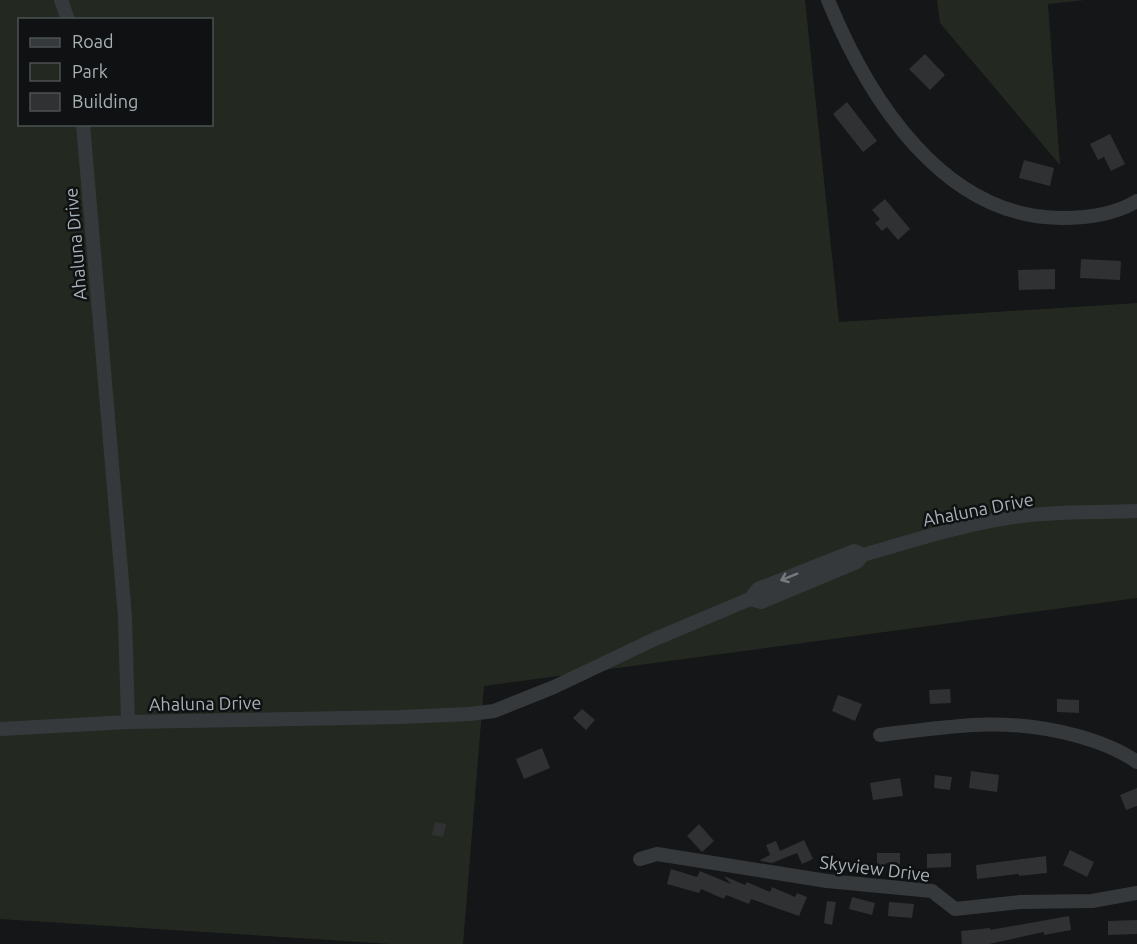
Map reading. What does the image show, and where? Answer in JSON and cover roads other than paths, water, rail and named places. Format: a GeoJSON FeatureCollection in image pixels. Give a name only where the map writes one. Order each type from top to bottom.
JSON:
{"type":"FeatureCollection","features":[{"type":"Feature","properties":{"kind":"street"},"geometry":{"type":"LineString","coordinates":[[61,0],[67,18]]}},
{"type":"Feature","properties":{"kind":"street"},"geometry":{"type":"LineString","coordinates":[[828,0],[861,71],[881,100],[916,146],[940,170],[964,188],[1006,209],[1052,218],[1101,214],[1137,201]]}},
{"type":"Feature","properties":{"kind":"street","name":"Ahaluna Drive"},"geometry":{"type":"LineString","coordinates":[[83,126],[125,617],[128,722],[400,717],[494,711],[554,687],[655,639],[750,599],[761,602],[857,562],[863,555],[962,527],[1008,518],[1049,514],[1137,512]]}},
{"type":"Feature","properties":{"kind":"street"},"geometry":{"type":"LineString","coordinates":[[0,729],[128,722]]}},
{"type":"Feature","properties":{"kind":"street"},"geometry":{"type":"LineString","coordinates":[[880,735],[960,725],[1038,726],[1098,742],[1137,762]]}},
{"type":"Feature","properties":{"kind":"street","name":"Skyview Drive"},"geometry":{"type":"LineString","coordinates":[[640,859],[657,854],[827,881],[932,891],[955,909],[1020,902],[1092,901],[1137,893]]}}]}
